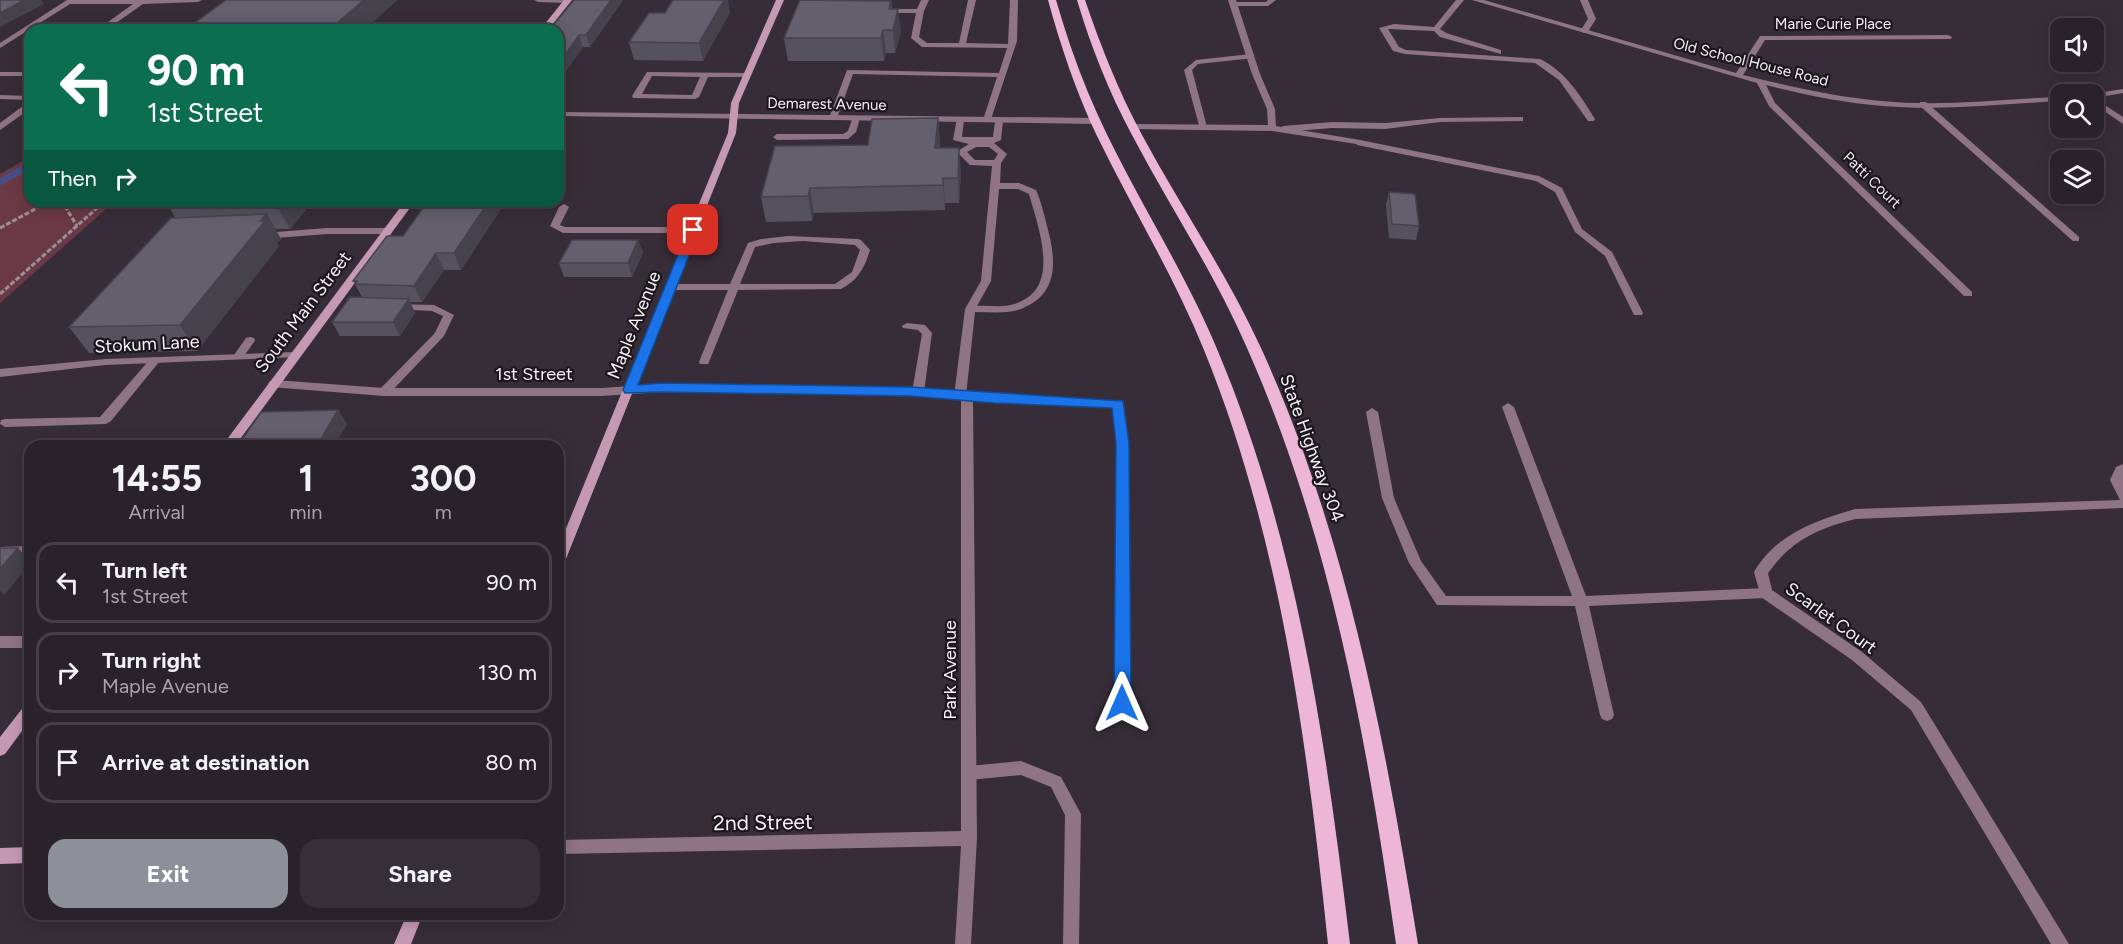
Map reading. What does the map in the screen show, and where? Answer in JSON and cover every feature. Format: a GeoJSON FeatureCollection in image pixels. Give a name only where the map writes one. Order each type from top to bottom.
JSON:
{"type":"FeatureCollection","features":[{"type":"Feature","properties":{"kind":"main road"},"geometry":{"type":"LineString","coordinates":[[1052,0],[1070,60],[1096,122],[1201,326],[1234,410],[1255,475],[1275,548],[1303,676],[1326,827],[1339,944]]}},
{"type":"Feature","properties":{"kind":"main road","name":"State Highway 304"},"geometry":{"type":"LineString","coordinates":[[1081,0],[1101,59],[1133,127],[1205,252],[1243,324],[1279,407],[1303,472],[1326,546],[1362,685],[1391,837],[1407,944]]}},
{"type":"Feature","properties":{"kind":"street"},"geometry":{"type":"LineString","coordinates":[[34,24],[70,1],[198,0]]}},
{"type":"Feature","properties":{"kind":"street"},"geometry":{"type":"LineString","coordinates":[[538,0],[567,0]]}},
{"type":"Feature","properties":{"kind":"street"},"geometry":{"type":"LineString","coordinates":[[549,24],[567,0]]}},
{"type":"Feature","properties":{"kind":"street","name":"Maple Avenue"},"geometry":{"type":"LineString","coordinates":[[564,549],[732,133],[735,103],[780,0]]}},
{"type":"Feature","properties":{"kind":"street"},"geometry":{"type":"LineString","coordinates":[[871,0],[866,10],[920,11]]}},
{"type":"Feature","properties":{"kind":"street"},"geometry":{"type":"LineString","coordinates":[[925,0],[920,11],[915,38],[925,45],[1011,46]]}},
{"type":"Feature","properties":{"kind":"street"},"geometry":{"type":"LineString","coordinates":[[962,45],[972,0]]}},
{"type":"Feature","properties":{"kind":"street"},"geometry":{"type":"LineString","coordinates":[[987,120],[1011,46],[1014,0]]}},
{"type":"Feature","properties":{"kind":"street"},"geometry":{"type":"LineString","coordinates":[[1272,0],[1268,4],[1232,2],[1252,65],[1272,111],[1272,128]]}},
{"type":"Feature","properties":{"kind":"street"},"geometry":{"type":"LineString","coordinates":[[1436,29],[1460,0]]}},
{"type":"Feature","properties":{"kind":"street","name":"Old School House Road"},"geometry":{"type":"LineString","coordinates":[[1476,0],[1760,82],[1849,100],[1923,104],[2050,99]]}},
{"type":"Feature","properties":{"kind":"street"},"geometry":{"type":"LineString","coordinates":[[1584,0],[1592,19],[1584,31]]}},
{"type":"Feature","properties":{"kind":"street"},"geometry":{"type":"LineString","coordinates":[[110,24],[141,2]]}},
{"type":"Feature","properties":{"kind":"street"},"geometry":{"type":"LineString","coordinates":[[1520,58],[1405,52],[1395,49],[1383,28],[1436,29],[1443,35],[1550,66],[1563,77],[1591,119]]}},
{"type":"Feature","properties":{"kind":"street"},"geometry":{"type":"LineString","coordinates":[[0,46],[24,30]]}},
{"type":"Feature","properties":{"kind":"street"},"geometry":{"type":"LineString","coordinates":[[18,34],[24,34]]}},
{"type":"Feature","properties":{"kind":"street","name":"Marie Curie Place"},"geometry":{"type":"LineString","coordinates":[[1738,76],[1763,38],[1948,37]]}},
{"type":"Feature","properties":{"kind":"street"},"geometry":{"type":"LineString","coordinates":[[1203,127],[1188,70],[1196,62],[1251,56]]}},
{"type":"Feature","properties":{"kind":"street"},"geometry":{"type":"LineString","coordinates":[[833,118],[850,72],[1002,75]]}},
{"type":"Feature","properties":{"kind":"street"},"geometry":{"type":"LineString","coordinates":[[0,74],[24,74]]}},
{"type":"Feature","properties":{"kind":"street"},"geometry":{"type":"LineString","coordinates":[[705,74],[695,97],[636,96],[650,74],[705,74],[747,75]]}},
{"type":"Feature","properties":{"kind":"street","name":"Patti Court"},"geometry":{"type":"LineString","coordinates":[[1760,82],[1772,104],[1968,294]]}},
{"type":"Feature","properties":{"kind":"street"},"geometry":{"type":"LineString","coordinates":[[2104,96],[2123,91]]}},
{"type":"Feature","properties":{"kind":"street"},"geometry":{"type":"LineString","coordinates":[[0,97],[24,98]]}},
{"type":"Feature","properties":{"kind":"street"},"geometry":{"type":"LineString","coordinates":[[1923,104],[2076,239]]}},
{"type":"Feature","properties":{"kind":"street"},"geometry":{"type":"LineString","coordinates":[[2104,106],[2123,121]]}},
{"type":"Feature","properties":{"kind":"street"},"geometry":{"type":"LineString","coordinates":[[2,124],[24,109]]}},
{"type":"Feature","properties":{"kind":"street","name":"Demarest Avenue"},"geometry":{"type":"LineString","coordinates":[[564,114],[1096,122]]}},
{"type":"Feature","properties":{"kind":"street"},"geometry":{"type":"LineString","coordinates":[[777,138],[845,137],[852,132],[856,118]]}},
{"type":"Feature","properties":{"kind":"street"},"geometry":{"type":"LineString","coordinates":[[1283,129],[1332,125],[1385,126],[1440,120],[1520,119]]}},
{"type":"Feature","properties":{"kind":"street"},"geometry":{"type":"LineString","coordinates":[[960,120],[957,140],[991,144],[1004,154],[997,163],[986,281],[970,309]]}},
{"type":"Feature","properties":{"kind":"street"},"geometry":{"type":"LineString","coordinates":[[997,163],[973,163],[962,152],[973,142],[997,140],[999,121]]}},
{"type":"Feature","properties":{"kind":"street"},"geometry":{"type":"LineString","coordinates":[[1133,127],[1283,129],[1539,179],[1559,190],[1578,230],[1609,254],[1638,313]]}},
{"type":"Feature","properties":{"kind":"street"},"geometry":{"type":"LineString","coordinates":[[970,309],[1017,307],[1035,299],[1044,290],[1050,260],[1033,192],[1019,186],[995,186]]}},
{"type":"Feature","properties":{"kind":"street","name":"South Main Street"},"geometry":{"type":"LineString","coordinates":[[232,440],[295,355],[338,306],[405,207]]}},
{"type":"Feature","properties":{"kind":"street"},"geometry":{"type":"LineString","coordinates":[[564,207],[555,226],[563,230],[693,230]]}},
{"type":"Feature","properties":{"kind":"street"},"geometry":{"type":"LineString","coordinates":[[256,236],[327,231],[387,231]]}},
{"type":"Feature","properties":{"kind":"street"},"geometry":{"type":"LineString","coordinates":[[671,286],[736,287],[837,287],[852,280],[858,272],[865,250],[858,242],[835,239],[759,242],[751,245],[736,287],[704,362]]}},
{"type":"Feature","properties":{"kind":"street"},"geometry":{"type":"LineString","coordinates":[[384,392],[440,334],[448,315],[434,308],[388,307]]}},
{"type":"Feature","properties":{"kind":"street","name":"Park Avenue"},"geometry":{"type":"LineString","coordinates":[[963,944],[969,838],[969,773],[963,396],[970,309]]}},
{"type":"Feature","properties":{"kind":"street"},"geometry":{"type":"LineString","coordinates":[[907,326],[921,327],[927,333],[918,392]]}},
{"type":"Feature","properties":{"kind":"street"},"geometry":{"type":"LineString","coordinates":[[238,357],[250,340]]}},
{"type":"Feature","properties":{"kind":"street","name":"Stokum Lane"},"geometry":{"type":"LineString","coordinates":[[0,374],[105,362],[295,355]]}},
{"type":"Feature","properties":{"kind":"street"},"geometry":{"type":"LineString","coordinates":[[5,423],[102,421],[107,418],[155,360]]}},
{"type":"Feature","properties":{"kind":"street","name":"1st Street"},"geometry":{"type":"LineString","coordinates":[[274,384],[384,392],[600,392],[663,387],[918,392],[1118,404],[1122,443],[1122,703]]}},
{"type":"Feature","properties":{"kind":"street"},"geometry":{"type":"LineString","coordinates":[[1508,407],[1581,601],[1607,715]]}},
{"type":"Feature","properties":{"kind":"street"},"geometry":{"type":"LineString","coordinates":[[1372,412],[1388,498],[1415,563],[1442,601],[1581,601],[1766,593]]}},
{"type":"Feature","properties":{"kind":"street"},"geometry":{"type":"LineString","coordinates":[[2123,468],[2116,480],[2123,496]]}},
{"type":"Feature","properties":{"kind":"street","name":"Scarlet Court"},"geometry":{"type":"LineString","coordinates":[[2061,944],[1916,706],[1857,656],[1766,593],[1761,572],[1776,550],[1796,536],[1822,523],[1855,514],[2123,504]]}},
{"type":"Feature","properties":{"kind":"street"},"geometry":{"type":"LineString","coordinates":[[0,552],[24,551]]}},
{"type":"Feature","properties":{"kind":"street"},"geometry":{"type":"LineString","coordinates":[[0,642],[24,642]]}},
{"type":"Feature","properties":{"kind":"street"},"geometry":{"type":"LineString","coordinates":[[0,749],[24,717]]}},
{"type":"Feature","properties":{"kind":"street"},"geometry":{"type":"LineString","coordinates":[[969,773],[1021,768],[1056,782],[1072,814],[1071,944]]}},
{"type":"Feature","properties":{"kind":"street","name":"2nd Street"},"geometry":{"type":"LineString","coordinates":[[564,847],[969,838]]}},
{"type":"Feature","properties":{"kind":"street"},"geometry":{"type":"LineString","coordinates":[[0,856],[24,855]]}},
{"type":"Feature","properties":{"kind":"street"},"geometry":{"type":"LineString","coordinates":[[402,944],[412,920]]}},
{"type":"Feature","properties":{"kind":"path"},"geometry":{"type":"LineString","coordinates":[[0,228],[39,207]]}},
{"type":"Feature","properties":{"kind":"path"},"geometry":{"type":"LineString","coordinates":[[65,207],[77,226]]}},
{"type":"Feature","properties":{"kind":"path"},"geometry":{"type":"LineString","coordinates":[[0,294],[98,207]]}},
{"type":"Feature","properties":{"kind":"shaded area"},"geometry":{"type":"Polygon","coordinates":[[[24,160],[24,207],[108,207],[0,303],[0,174],[24,160]]]}},
{"type":"Feature","properties":{"kind":"building"},"geometry":{"type":"Polygon","coordinates":[[[0,0],[24,0],[0,13],[0,0]]]}},
{"type":"Feature","properties":{"kind":"building"},"geometry":{"type":"Polygon","coordinates":[[[226,0],[364,0],[337,23],[193,24],[226,0]]]}},
{"type":"Feature","properties":{"kind":"building"},"geometry":{"type":"Polygon","coordinates":[[[574,0],[611,0],[586,35],[579,35],[564,56],[564,24],[554,24],[574,0]]]}},
{"type":"Feature","properties":{"kind":"building"},"geometry":{"type":"Polygon","coordinates":[[[673,0],[724,0],[699,43],[629,42],[649,13],[665,13],[673,0]]]}},
{"type":"Feature","properties":{"kind":"building"},"geometry":{"type":"Polygon","coordinates":[[[800,0],[891,1],[889,9],[898,9],[893,30],[883,30],[881,38],[784,38],[800,0]]]}},
{"type":"Feature","properties":{"kind":"building"},"geometry":{"type":"Polygon","coordinates":[[[938,118],[935,148],[959,148],[958,178],[943,178],[943,185],[810,188],[808,196],[761,197],[775,146],[868,145],[872,119],[938,118]]]}},
{"type":"Feature","properties":{"kind":"building"},"geometry":{"type":"Polygon","coordinates":[[[1389,192],[1415,194],[1419,226],[1392,224],[1389,192]]]}},
{"type":"Feature","properties":{"kind":"building"},"geometry":{"type":"Polygon","coordinates":[[[424,207],[485,207],[454,253],[436,253],[414,286],[355,284],[357,281],[353,281],[387,236],[403,236],[424,207]]]}},
{"type":"Feature","properties":{"kind":"building"},"geometry":{"type":"Polygon","coordinates":[[[267,214],[260,221],[265,221],[180,325],[69,327],[171,218],[267,214]]]}},
{"type":"Feature","properties":{"kind":"building"},"geometry":{"type":"Polygon","coordinates":[[[572,240],[638,240],[628,263],[559,263],[572,240]]]}},
{"type":"Feature","properties":{"kind":"building"},"geometry":{"type":"Polygon","coordinates":[[[350,297],[409,299],[393,322],[332,322],[350,297]]]}},
{"type":"Feature","properties":{"kind":"building"},"geometry":{"type":"Polygon","coordinates":[[[338,410],[321,440],[242,440],[261,412],[338,410]]]}},
{"type":"Feature","properties":{"kind":"building"},"geometry":{"type":"Polygon","coordinates":[[[0,548],[18,548],[0,569],[0,548]]]}},
{"type":"Feature","properties":{"kind":"waterway"},"geometry":{"type":"LineString","coordinates":[[0,182],[24,168]]}},
{"type":"Feature","properties":{"kind":"route"},"geometry":{"type":"LineString","coordinates":[[693,230],[629,390],[663,387],[910,392],[994,399],[1118,404],[1122,443],[1122,703]]}}]}
